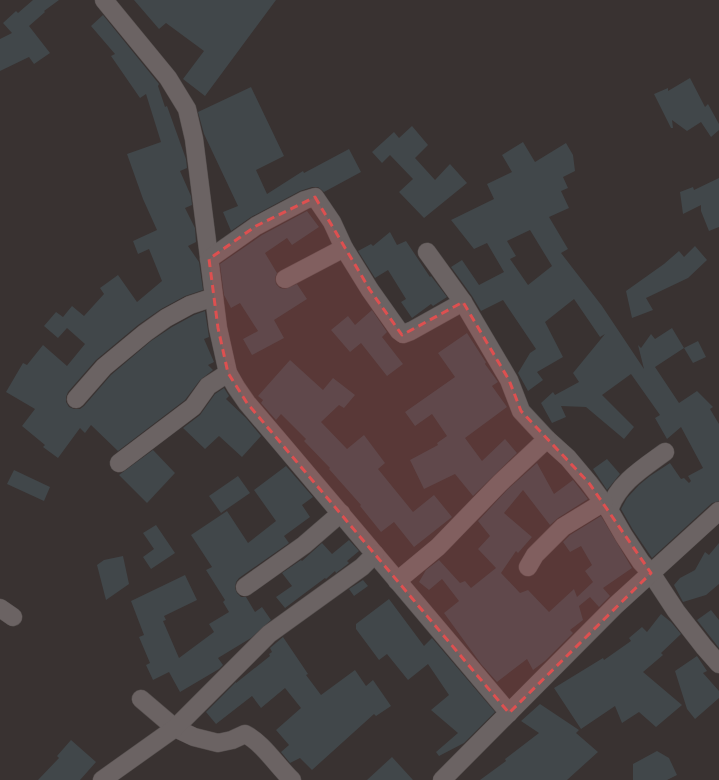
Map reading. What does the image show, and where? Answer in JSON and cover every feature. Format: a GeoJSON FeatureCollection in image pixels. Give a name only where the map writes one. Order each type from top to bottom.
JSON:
{"type":"FeatureCollection","features":[{"type":"Feature","properties":{"kind":"street"},"geometry":{"type":"LineString","coordinates":[[104,0],[168,78],[187,109],[194,139],[218,328],[228,373],[247,403],[342,513],[397,581],[509,713]]}},
{"type":"Feature","properties":{"kind":"street"},"geometry":{"type":"LineString","coordinates":[[209,259],[256,226],[305,200],[315,197],[332,222],[344,248],[370,290],[399,331],[403,334],[463,302]]}},
{"type":"Feature","properties":{"kind":"street"},"geometry":{"type":"LineString","coordinates":[[285,278],[344,248]]}},
{"type":"Feature","properties":{"kind":"street"},"geometry":{"type":"LineString","coordinates":[[428,252],[463,302],[509,380],[521,411],[568,458],[606,506],[624,536],[676,611],[719,664]]}},
{"type":"Feature","properties":{"kind":"street"},"geometry":{"type":"LineString","coordinates":[[76,399],[104,367],[145,333],[166,318],[190,305],[214,297]]}},
{"type":"Feature","properties":{"kind":"street"},"geometry":{"type":"LineString","coordinates":[[119,463],[193,407],[208,386],[228,373]]}},
{"type":"Feature","properties":{"kind":"street"},"geometry":{"type":"LineString","coordinates":[[397,581],[438,547],[500,483],[547,438]]}},
{"type":"Feature","properties":{"kind":"street"},"geometry":{"type":"LineString","coordinates":[[528,568],[535,556],[564,527],[606,506],[640,470],[665,452]]}},
{"type":"Feature","properties":{"kind":"street"},"geometry":{"type":"LineString","coordinates":[[442,780],[611,610],[719,511]]}},
{"type":"Feature","properties":{"kind":"street"},"geometry":{"type":"LineString","coordinates":[[246,586],[304,545],[342,513]]}},
{"type":"Feature","properties":{"kind":"street"},"geometry":{"type":"LineString","coordinates":[[102,780],[175,728],[269,634],[362,566],[375,554]]}},
{"type":"Feature","properties":{"kind":"street"},"geometry":{"type":"LineString","coordinates":[[141,699],[175,728],[194,738],[218,743],[232,740],[245,734],[257,743],[292,780]]}},
{"type":"Feature","properties":{"kind":"highlighted area"},"geometry":{"type":"Polygon","coordinates":[[[315,197],[370,290],[402,335],[463,302],[509,380],[521,411],[589,483],[651,573],[509,713],[247,403],[228,373],[218,328],[209,259],[256,226],[315,197]]]}},
{"type":"Feature","properties":{"kind":"building"},"geometry":{"type":"Polygon","coordinates":[[[33,0],[59,0],[44,11],[45,12],[29,26],[50,53],[34,64],[29,57],[0,71],[0,39],[12,33],[3,23],[16,11],[18,13],[33,0]]]}},
{"type":"Feature","properties":{"kind":"building"},"geometry":{"type":"Polygon","coordinates":[[[134,0],[276,0],[205,96],[183,79],[204,51],[166,23],[159,29],[134,0]]]}},
{"type":"Feature","properties":{"kind":"building"},"geometry":{"type":"Polygon","coordinates":[[[103,15],[159,84],[158,86],[165,107],[167,106],[186,159],[187,168],[180,171],[191,196],[192,205],[185,208],[195,228],[196,242],[188,246],[199,262],[203,290],[185,296],[161,309],[138,325],[96,360],[68,392],[66,402],[69,407],[80,409],[111,375],[151,341],[172,327],[205,311],[209,337],[204,339],[214,362],[208,365],[213,370],[200,380],[185,400],[118,451],[91,425],[85,433],[80,428],[58,458],[43,447],[45,445],[22,426],[35,409],[6,392],[23,363],[27,365],[43,345],[67,366],[85,344],[67,328],[58,338],[44,326],[56,312],[63,317],[72,306],[84,316],[104,294],[100,288],[118,275],[137,302],[162,281],[149,249],[138,254],[133,241],[157,230],[143,199],[127,154],[161,142],[146,94],[140,98],[111,56],[115,54],[91,26],[103,15]]]}},
{"type":"Feature","properties":{"kind":"building"},"geometry":{"type":"Polygon","coordinates":[[[690,78],[705,107],[708,104],[719,124],[719,130],[711,137],[701,122],[687,131],[672,120],[673,128],[671,128],[654,94],[668,88],[668,91],[690,78]]]}},
{"type":"Feature","properties":{"kind":"building"},"geometry":{"type":"Polygon","coordinates":[[[251,87],[284,156],[256,170],[267,194],[303,171],[304,173],[349,149],[361,172],[324,192],[318,187],[312,187],[300,191],[251,217],[231,231],[223,212],[238,206],[204,134],[198,112],[251,87]]]}},
{"type":"Feature","properties":{"kind":"building"},"geometry":{"type":"Polygon","coordinates":[[[412,126],[428,145],[415,158],[435,180],[450,164],[467,183],[424,218],[399,192],[413,179],[390,155],[382,163],[372,152],[394,132],[399,138],[412,126]]]}},
{"type":"Feature","properties":{"kind":"building"},"geometry":{"type":"Polygon","coordinates":[[[523,142],[535,162],[566,143],[573,155],[575,171],[563,177],[568,188],[561,191],[569,208],[549,217],[568,249],[561,253],[602,306],[644,369],[638,345],[641,348],[651,334],[655,339],[672,328],[684,348],[655,367],[679,403],[697,391],[713,407],[710,409],[719,424],[719,501],[712,503],[652,558],[621,509],[627,498],[639,485],[670,463],[681,479],[684,478],[689,483],[691,481],[688,476],[703,468],[681,427],[667,439],[655,418],[660,415],[631,374],[602,395],[634,427],[624,439],[586,407],[561,406],[566,417],[552,423],[541,403],[553,392],[555,395],[579,382],[573,373],[605,334],[600,337],[574,299],[545,322],[563,357],[537,372],[543,380],[528,391],[518,373],[530,353],[536,349],[503,300],[481,311],[451,267],[462,260],[479,285],[504,272],[487,243],[474,249],[451,220],[494,199],[487,184],[512,172],[502,155],[523,142]],[[530,230],[507,241],[516,256],[510,259],[528,285],[552,266],[530,230]]]}},
{"type":"Feature","properties":{"kind":"building"},"geometry":{"type":"Polygon","coordinates":[[[719,178],[719,227],[709,231],[701,211],[701,205],[683,214],[680,192],[693,187],[694,190],[719,178]]]}},
{"type":"Feature","properties":{"kind":"building"},"geometry":{"type":"Polygon","coordinates":[[[307,211],[319,227],[292,245],[287,238],[265,253],[277,273],[275,278],[276,284],[280,288],[285,289],[297,284],[307,299],[274,320],[284,338],[252,355],[243,339],[258,331],[240,303],[231,308],[224,295],[220,264],[262,235],[307,211]]]}},
{"type":"Feature","properties":{"kind":"building"},"geometry":{"type":"Polygon","coordinates":[[[390,232],[397,245],[406,241],[430,277],[431,276],[447,297],[433,306],[431,304],[412,318],[401,302],[406,299],[388,270],[375,278],[358,251],[371,244],[373,246],[390,232]]]}},
{"type":"Feature","properties":{"kind":"building"},"geometry":{"type":"Polygon","coordinates":[[[695,246],[707,260],[688,278],[646,298],[653,310],[632,318],[626,291],[664,264],[679,251],[684,257],[695,246]]]}},
{"type":"Feature","properties":{"kind":"building"},"geometry":{"type":"Polygon","coordinates":[[[372,310],[387,332],[382,337],[403,364],[387,376],[361,343],[350,352],[331,330],[348,316],[355,325],[372,310]]]}},
{"type":"Feature","properties":{"kind":"building"},"geometry":{"type":"Polygon","coordinates":[[[467,333],[486,362],[485,364],[498,382],[492,386],[507,407],[465,438],[482,461],[505,439],[517,453],[473,496],[455,474],[424,489],[410,460],[438,445],[437,443],[447,436],[432,414],[415,426],[405,412],[455,377],[438,353],[467,333]]]}},
{"type":"Feature","properties":{"kind":"building"},"geometry":{"type":"Polygon","coordinates":[[[698,341],[706,357],[693,363],[684,348],[698,341]]]}},
{"type":"Feature","properties":{"kind":"building"},"geometry":{"type":"Polygon","coordinates":[[[290,360],[323,390],[333,378],[355,395],[344,408],[339,405],[321,422],[347,449],[364,435],[385,463],[378,469],[413,512],[434,495],[452,517],[414,547],[394,522],[381,532],[360,506],[361,505],[329,469],[330,468],[304,441],[306,439],[281,414],[276,420],[261,403],[263,400],[258,396],[290,360]]]}},
{"type":"Feature","properties":{"kind":"building"},"geometry":{"type":"Polygon","coordinates":[[[224,388],[229,396],[226,399],[246,418],[261,436],[242,457],[219,436],[205,449],[183,428],[200,415],[215,394],[224,388]]]}},
{"type":"Feature","properties":{"kind":"building"},"geometry":{"type":"Polygon","coordinates":[[[153,450],[175,473],[147,503],[119,475],[153,450]]]}},
{"type":"Feature","properties":{"kind":"building"},"geometry":{"type":"Polygon","coordinates":[[[607,459],[620,474],[607,490],[593,469],[607,459]]]}},
{"type":"Feature","properties":{"kind":"building"},"geometry":{"type":"Polygon","coordinates":[[[537,463],[554,494],[573,480],[588,499],[558,518],[550,525],[523,490],[504,513],[532,537],[518,553],[516,551],[501,573],[520,593],[528,590],[549,612],[574,589],[577,597],[593,582],[585,571],[592,565],[581,546],[570,552],[563,542],[570,535],[601,516],[632,568],[603,588],[610,596],[599,607],[590,597],[579,606],[583,620],[570,630],[573,633],[545,661],[533,670],[527,659],[497,682],[481,664],[444,613],[459,601],[442,579],[429,590],[419,582],[426,570],[439,560],[460,583],[465,581],[471,588],[496,568],[478,549],[490,536],[478,521],[507,490],[537,463]]]}},
{"type":"Feature","properties":{"kind":"building"},"geometry":{"type":"Polygon","coordinates":[[[286,466],[313,497],[302,505],[310,517],[284,536],[289,543],[239,578],[236,582],[235,588],[241,597],[246,597],[255,612],[262,607],[271,620],[251,638],[218,658],[223,665],[219,669],[180,692],[169,672],[153,680],[146,665],[150,663],[139,637],[144,635],[131,601],[185,575],[197,600],[164,616],[166,620],[163,621],[179,658],[214,632],[209,624],[229,612],[223,602],[225,600],[206,570],[212,567],[191,535],[227,511],[248,543],[276,521],[254,490],[286,466]]]}},
{"type":"Feature","properties":{"kind":"building"},"geometry":{"type":"Polygon","coordinates":[[[14,470],[50,487],[44,501],[7,484],[14,470]]]}},
{"type":"Feature","properties":{"kind":"building"},"geometry":{"type":"Polygon","coordinates":[[[238,476],[250,493],[221,513],[209,496],[238,476]]]}},
{"type":"Feature","properties":{"kind":"building"},"geometry":{"type":"Polygon","coordinates":[[[156,525],[175,553],[151,569],[143,557],[154,549],[143,533],[156,525]]]}},
{"type":"Feature","properties":{"kind":"building"},"geometry":{"type":"Polygon","coordinates":[[[349,540],[359,551],[347,561],[349,563],[336,573],[335,571],[326,579],[325,578],[285,608],[276,597],[292,586],[282,573],[301,560],[302,561],[322,543],[332,554],[349,540]]]}},
{"type":"Feature","properties":{"kind":"building"},"geometry":{"type":"Polygon","coordinates":[[[719,543],[719,584],[706,595],[683,602],[674,585],[680,578],[695,570],[705,552],[709,555],[719,543]]]}},
{"type":"Feature","properties":{"kind":"building"},"geometry":{"type":"Polygon","coordinates":[[[123,556],[129,584],[106,600],[97,565],[104,560],[123,556]]]}},
{"type":"Feature","properties":{"kind":"building"},"geometry":{"type":"Polygon","coordinates":[[[363,580],[368,586],[354,596],[349,589],[363,580]]]}},
{"type":"Feature","properties":{"kind":"building"},"geometry":{"type":"Polygon","coordinates":[[[389,599],[424,646],[432,638],[495,712],[464,743],[439,756],[436,752],[458,733],[431,710],[449,695],[428,664],[408,680],[387,654],[379,660],[356,629],[356,624],[389,599]]]}},
{"type":"Feature","properties":{"kind":"building"},"geometry":{"type":"Polygon","coordinates":[[[711,610],[719,620],[719,648],[697,620],[711,610]]]}},
{"type":"Feature","properties":{"kind":"building"},"geometry":{"type":"Polygon","coordinates":[[[661,614],[671,622],[681,634],[661,653],[663,655],[643,672],[682,705],[656,727],[639,712],[622,723],[615,706],[581,729],[554,688],[603,658],[604,660],[631,641],[629,638],[642,627],[647,632],[661,614]]]}},
{"type":"Feature","properties":{"kind":"building"},"geometry":{"type":"Polygon","coordinates":[[[283,637],[308,674],[306,675],[321,695],[355,670],[366,686],[373,680],[391,706],[376,716],[374,714],[312,770],[300,758],[290,763],[281,752],[289,745],[276,730],[301,708],[285,688],[261,708],[252,696],[216,724],[206,712],[236,682],[270,656],[269,654],[272,652],[270,648],[283,637]]]}},
{"type":"Feature","properties":{"kind":"building"},"geometry":{"type":"Polygon","coordinates":[[[697,656],[707,671],[703,673],[719,691],[719,698],[695,719],[687,709],[675,671],[697,656]]]}},
{"type":"Feature","properties":{"kind":"building"},"geometry":{"type":"Polygon","coordinates":[[[540,704],[579,730],[576,733],[598,752],[567,780],[480,780],[506,761],[505,759],[539,733],[521,721],[540,704]]]}},
{"type":"Feature","properties":{"kind":"building"},"geometry":{"type":"Polygon","coordinates":[[[71,740],[96,762],[80,780],[38,780],[59,758],[57,756],[71,740]]]}},
{"type":"Feature","properties":{"kind":"building"},"geometry":{"type":"Polygon","coordinates":[[[657,751],[669,758],[677,775],[667,780],[633,780],[633,764],[657,751]]]}},
{"type":"Feature","properties":{"kind":"building"},"geometry":{"type":"Polygon","coordinates":[[[392,757],[413,780],[367,780],[392,757]]]}}]}
